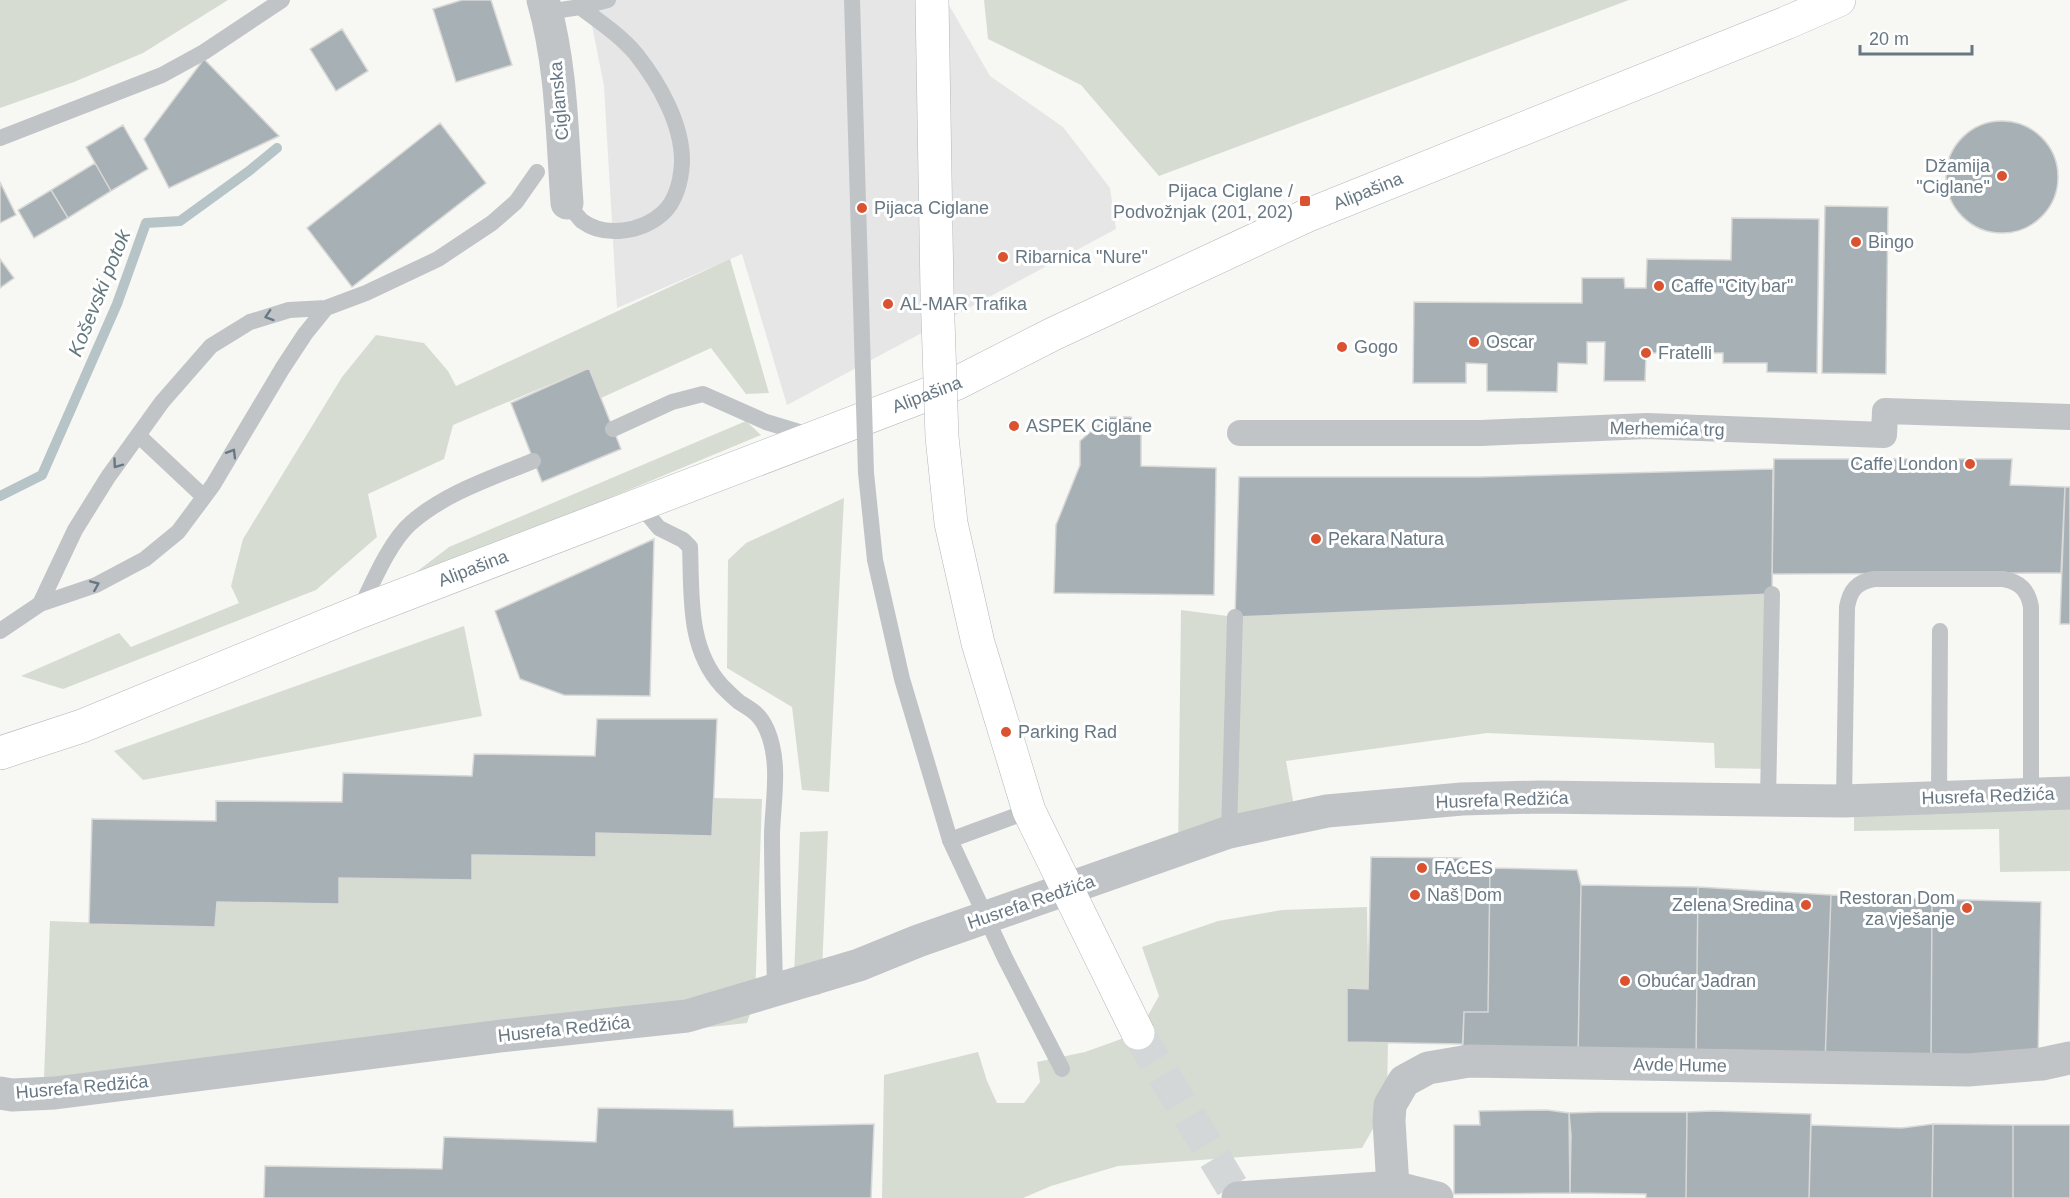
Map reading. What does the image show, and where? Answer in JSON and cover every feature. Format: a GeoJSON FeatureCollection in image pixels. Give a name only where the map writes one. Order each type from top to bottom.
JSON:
{"type":"FeatureCollection","features":[{"type":"Feature","properties":{"kind":"main road"},"geometry":{"type":"LineString","coordinates":[[932,0],[942,425],[951,523],[978,643],[1029,811],[1138,1033]]}},
{"type":"Feature","properties":{"kind":"main road","name":"Alipašina"},"geometry":{"type":"LineString","coordinates":[[0,753],[82,726],[358,612],[813,436],[957,383],[1053,334],[1306,216],[1839,0]]}},
{"type":"Feature","properties":{"kind":"street","name":"Ciglanska"},"geometry":{"type":"LineString","coordinates":[[545,6],[561,103],[567,203]]}},
{"type":"Feature","properties":{"kind":"street","name":"Merhemića trg"},"geometry":{"type":"LineString","coordinates":[[1240,433],[1480,433],[1647,426],[1884,435],[1885,411],[2070,417]]}},
{"type":"Feature","properties":{"kind":"street","name":"Husrefa Redžića"},"geometry":{"type":"LineString","coordinates":[[0,1093],[12,1095],[55,1093],[501,1035],[687,1016],[859,964],[918,941],[1229,832],[1327,810],[1462,799],[1540,797],[1844,801],[2070,793]]}},
{"type":"Feature","properties":{"kind":"street","name":"Avde Hume"},"geometry":{"type":"LineString","coordinates":[[1393,1188],[1390,1105],[1404,1081],[1428,1068],[1438,1066],[1469,1061],[1968,1070],[2042,1064],[2070,1058]]}},
{"type":"Feature","properties":{"kind":"street"},"geometry":{"type":"LineString","coordinates":[[1238,1198],[1393,1188],[1437,1198]]}},
{"type":"Feature","properties":{"kind":"lane"},"geometry":{"type":"LineString","coordinates":[[0,138],[162,75],[204,52],[282,0]]}},
{"type":"Feature","properties":{"kind":"lane"},"geometry":{"type":"LineString","coordinates":[[545,6],[580,7],[608,0]]}},
{"type":"Feature","properties":{"kind":"lane"},"geometry":{"type":"LineString","coordinates":[[852,0],[866,473],[875,560],[902,679],[950,840],[1005,958],[1062,1069]]}},
{"type":"Feature","properties":{"kind":"lane"},"geometry":{"type":"LineString","coordinates":[[567,203],[582,221],[601,230],[621,232],[645,224],[663,213],[677,192],[682,162],[671,112],[636,53],[610,29],[580,7]]}},
{"type":"Feature","properties":{"kind":"lane"},"geometry":{"type":"LineString","coordinates":[[40,604],[75,530],[108,477],[162,402],[211,346],[250,322],[289,310],[326,308],[366,293],[438,259],[492,223],[516,202],[537,171]]}},
{"type":"Feature","properties":{"kind":"lane"},"geometry":{"type":"LineString","coordinates":[[0,631],[40,604],[96,585],[145,559],[178,532],[213,485],[282,369],[305,334],[326,308]]}},
{"type":"Feature","properties":{"kind":"lane"},"geometry":{"type":"LineString","coordinates":[[613,429],[672,402],[703,394],[766,422],[813,436]]}},
{"type":"Feature","properties":{"kind":"lane"},"geometry":{"type":"LineString","coordinates":[[138,435],[204,497]]}},
{"type":"Feature","properties":{"kind":"lane"},"geometry":{"type":"LineString","coordinates":[[358,612],[386,557],[410,524],[452,495],[533,460]]}},
{"type":"Feature","properties":{"kind":"lane"},"geometry":{"type":"LineString","coordinates":[[639,504],[659,528],[690,547],[695,634],[706,663],[719,682],[737,700],[755,711],[767,730],[774,757],[776,778],[772,836],[775,989]]}},
{"type":"Feature","properties":{"kind":"lane"},"geometry":{"type":"LineString","coordinates":[[1844,801],[1846,607],[1854,587],[1864,581],[1874,579],[2003,579],[2014,581],[2023,587],[2029,596],[2031,607],[2031,795]]}},
{"type":"Feature","properties":{"kind":"lane"},"geometry":{"type":"LineString","coordinates":[[1768,800],[1772,594]]}},
{"type":"Feature","properties":{"kind":"lane"},"geometry":{"type":"LineString","coordinates":[[1229,832],[1235,617]]}},
{"type":"Feature","properties":{"kind":"lane"},"geometry":{"type":"LineString","coordinates":[[1939,798],[1940,632]]}},
{"type":"Feature","properties":{"kind":"lane"},"geometry":{"type":"LineString","coordinates":[[950,840],[1029,811]]}},
{"type":"Feature","properties":{"kind":"shaded area"},"geometry":{"type":"Polygon","coordinates":[[[0,0],[228,0],[143,53],[74,82],[0,108],[0,0]]]}},
{"type":"Feature","properties":{"kind":"shaded area","name":"Pijaca Ciglane"},"geometry":{"type":"Polygon","coordinates":[[[587,0],[946,0],[990,76],[1063,127],[1110,188],[1116,229],[787,405],[742,254],[617,308],[604,86],[587,0]]]}},
{"type":"Feature","properties":{"kind":"shaded area"},"geometry":{"type":"Polygon","coordinates":[[[984,0],[1629,0],[1159,176],[1081,85],[988,39],[984,0]]]}},
{"type":"Feature","properties":{"kind":"shaded area"},"geometry":{"type":"Polygon","coordinates":[[[730,259],[769,393],[746,394],[711,348],[601,398],[589,368],[453,425],[444,459],[368,494],[377,537],[316,590],[63,689],[21,676],[119,633],[131,647],[239,603],[231,586],[243,539],[342,377],[376,335],[424,343],[448,371],[456,386],[730,259]]]}},
{"type":"Feature","properties":{"kind":"shaded area"},"geometry":{"type":"Polygon","coordinates":[[[746,421],[761,435],[398,586],[449,547],[746,421]]]}},
{"type":"Feature","properties":{"kind":"shaded area"},"geometry":{"type":"Polygon","coordinates":[[[844,498],[829,792],[802,790],[792,707],[727,668],[728,560],[746,543],[844,498]]]}},
{"type":"Feature","properties":{"kind":"shaded area"},"geometry":{"type":"Polygon","coordinates":[[[1772,594],[1769,769],[1715,768],[1714,743],[1487,733],[1286,761],[1296,817],[1178,854],[1181,610],[1235,617],[1772,594]]]}},
{"type":"Feature","properties":{"kind":"shaded area"},"geometry":{"type":"Polygon","coordinates":[[[464,626],[482,716],[143,780],[114,751],[464,626]]]}},
{"type":"Feature","properties":{"kind":"shaded area"},"geometry":{"type":"Polygon","coordinates":[[[714,798],[762,799],[755,999],[747,1023],[73,1096],[44,1078],[50,921],[215,927],[217,902],[339,904],[339,878],[471,880],[472,855],[595,857],[596,833],[712,836],[714,798]]]}},
{"type":"Feature","properties":{"kind":"shaded area"},"geometry":{"type":"Polygon","coordinates":[[[2070,801],[2070,871],[2000,872],[1999,829],[1854,831],[1854,810],[2070,801]]]}},
{"type":"Feature","properties":{"kind":"shaded area"},"geometry":{"type":"Polygon","coordinates":[[[828,831],[821,994],[793,1000],[800,832],[828,831]]]}},
{"type":"Feature","properties":{"kind":"shaded area"},"geometry":{"type":"Polygon","coordinates":[[[1367,907],[1368,968],[1389,968],[1387,1104],[1362,1148],[1118,1166],[1051,1186],[1023,1198],[882,1198],[884,1075],[978,1052],[997,1103],[1024,1103],[1040,1082],[1037,1062],[1085,1052],[1138,1033],[1159,996],[1142,947],[1218,921],[1282,910],[1367,907]]]}},
{"type":"Feature","properties":{"kind":"building"},"geometry":{"type":"Polygon","coordinates":[[[462,0],[491,0],[512,65],[456,82],[433,9],[462,0]]]}},
{"type":"Feature","properties":{"kind":"building"},"geometry":{"type":"Polygon","coordinates":[[[342,29],[368,71],[336,91],[310,49],[342,29]]]}},
{"type":"Feature","properties":{"kind":"building"},"geometry":{"type":"Polygon","coordinates":[[[204,59],[279,136],[169,188],[144,139],[204,59]]]}},
{"type":"Feature","properties":{"kind":"building","name":"Džamija \"Ciglane\""},"geometry":{"type":"Polygon","coordinates":[[[2002,121],[2023,125],[2042,137],[2054,156],[2058,177],[2054,198],[2042,217],[2023,229],[2002,233],[1981,229],[1962,217],[1950,198],[1946,177],[1950,156],[1962,137],[1981,125],[2002,121]]]}},
{"type":"Feature","properties":{"kind":"building"},"geometry":{"type":"Polygon","coordinates":[[[440,123],[486,183],[352,287],[307,228],[440,123]]]}},
{"type":"Feature","properties":{"kind":"building"},"geometry":{"type":"Polygon","coordinates":[[[123,125],[148,169],[111,191],[86,147],[123,125]]]}},
{"type":"Feature","properties":{"kind":"building"},"geometry":{"type":"Polygon","coordinates":[[[95,163],[111,191],[68,218],[51,190],[95,163]]]}},
{"type":"Feature","properties":{"kind":"building"},"geometry":{"type":"Polygon","coordinates":[[[0,182],[16,215],[0,223],[0,182]]]}},
{"type":"Feature","properties":{"kind":"building"},"geometry":{"type":"Polygon","coordinates":[[[51,190],[68,218],[34,238],[18,210],[51,190]]]}},
{"type":"Feature","properties":{"kind":"building"},"geometry":{"type":"Polygon","coordinates":[[[1825,206],[1888,207],[1886,374],[1822,373],[1825,206]]]}},
{"type":"Feature","properties":{"kind":"building"},"geometry":{"type":"Polygon","coordinates":[[[1732,218],[1819,219],[1817,373],[1767,372],[1767,363],[1723,363],[1723,353],[1646,353],[1645,381],[1604,381],[1605,342],[1587,342],[1587,364],[1558,363],[1557,392],[1487,391],[1487,364],[1466,363],[1466,383],[1413,383],[1414,302],[1582,303],[1582,278],[1624,278],[1625,288],[1646,288],[1647,259],[1731,260],[1732,218]]]}},
{"type":"Feature","properties":{"kind":"building"},"geometry":{"type":"Polygon","coordinates":[[[0,259],[14,278],[0,288],[0,259]]]}},
{"type":"Feature","properties":{"kind":"building"},"geometry":{"type":"Polygon","coordinates":[[[589,368],[621,449],[542,482],[511,403],[589,368]]]}},
{"type":"Feature","properties":{"kind":"building"},"geometry":{"type":"Polygon","coordinates":[[[1107,417],[1131,417],[1141,435],[1141,466],[1216,468],[1214,595],[1054,593],[1056,525],[1080,465],[1080,441],[1107,417]]]}},
{"type":"Feature","properties":{"kind":"building"},"geometry":{"type":"Polygon","coordinates":[[[1774,459],[2012,459],[2010,485],[2065,487],[2061,573],[1772,574],[1774,459]]]}},
{"type":"Feature","properties":{"kind":"building"},"geometry":{"type":"Polygon","coordinates":[[[1773,469],[1772,594],[1235,617],[1239,477],[1479,477],[1773,469]]]}},
{"type":"Feature","properties":{"kind":"building"},"geometry":{"type":"Polygon","coordinates":[[[2065,487],[2070,487],[2070,624],[2060,624],[2065,487]]]}},
{"type":"Feature","properties":{"kind":"building"},"geometry":{"type":"Polygon","coordinates":[[[654,539],[650,696],[564,695],[520,679],[495,611],[654,539]]]}},
{"type":"Feature","properties":{"kind":"building"},"geometry":{"type":"Polygon","coordinates":[[[597,719],[717,719],[712,836],[596,833],[596,857],[472,855],[472,880],[339,878],[339,904],[217,902],[215,927],[89,924],[92,819],[216,821],[216,801],[342,802],[343,773],[472,776],[474,754],[595,756],[597,719]]]}},
{"type":"Feature","properties":{"kind":"building"},"geometry":{"type":"Polygon","coordinates":[[[1371,857],[1462,858],[1462,867],[1490,868],[1488,1012],[1464,1012],[1463,1044],[1347,1042],[1347,988],[1368,989],[1371,857]]]}},
{"type":"Feature","properties":{"kind":"building"},"geometry":{"type":"Polygon","coordinates":[[[1490,868],[1577,870],[1581,885],[1578,1058],[1462,1056],[1464,1012],[1488,1012],[1490,868]]]}},
{"type":"Feature","properties":{"kind":"building"},"geometry":{"type":"Polygon","coordinates":[[[1581,885],[1698,887],[1696,1062],[1578,1058],[1581,885]]]}},
{"type":"Feature","properties":{"kind":"building"},"geometry":{"type":"Polygon","coordinates":[[[1698,887],[1831,895],[1825,1063],[1696,1062],[1698,887]]]}},
{"type":"Feature","properties":{"kind":"building"},"geometry":{"type":"Polygon","coordinates":[[[1831,895],[1932,899],[1931,1066],[1825,1063],[1831,895]]]}},
{"type":"Feature","properties":{"kind":"building"},"geometry":{"type":"Polygon","coordinates":[[[1932,899],[2041,902],[2038,1061],[1931,1066],[1932,899]]]}},
{"type":"Feature","properties":{"kind":"building"},"geometry":{"type":"Polygon","coordinates":[[[598,1108],[733,1110],[734,1127],[874,1124],[871,1198],[264,1198],[265,1166],[442,1169],[444,1137],[596,1142],[598,1108]]]}},
{"type":"Feature","properties":{"kind":"building"},"geometry":{"type":"Polygon","coordinates":[[[1547,1110],[1569,1113],[1570,1193],[1454,1194],[1454,1125],[1480,1125],[1479,1111],[1547,1110]]]}},
{"type":"Feature","properties":{"kind":"building"},"geometry":{"type":"Polygon","coordinates":[[[1687,1112],[1811,1114],[1809,1198],[1686,1198],[1687,1112]]]}},
{"type":"Feature","properties":{"kind":"building"},"geometry":{"type":"Polygon","coordinates":[[[1687,1112],[1686,1198],[1646,1198],[1646,1194],[1570,1193],[1569,1113],[1687,1112]]]}},
{"type":"Feature","properties":{"kind":"building"},"geometry":{"type":"Polygon","coordinates":[[[1933,1124],[2013,1125],[2013,1198],[1932,1198],[1933,1124]]]}},
{"type":"Feature","properties":{"kind":"building"},"geometry":{"type":"Polygon","coordinates":[[[1933,1124],[1932,1198],[1809,1198],[1811,1125],[1902,1128],[1933,1124]]]}},
{"type":"Feature","properties":{"kind":"building"},"geometry":{"type":"Polygon","coordinates":[[[2013,1125],[2070,1125],[2070,1198],[2013,1198],[2013,1125]]]}},
{"type":"Feature","properties":{"kind":"waterway","name":"Koševski potok"},"geometry":{"type":"LineString","coordinates":[[0,496],[42,475],[117,304],[146,223],[180,221],[277,148]]}},
{"type":"Feature","properties":{"kind":"tunnel"},"geometry":{"type":"LineString","coordinates":[[1138,1033],[1239,1198]]}},
{"type":"Feature","properties":{"kind":"place","name":"Džamija \"Ciglane\""},"geometry":{"type":"Point","coordinates":[2002,176]}},
{"type":"Feature","properties":{"kind":"place","name":"Pijaca Ciglane / Podvožnjak (201, 202)"},"geometry":{"type":"Point","coordinates":[1305,201]}},
{"type":"Feature","properties":{"kind":"place","name":"Pijaca Ciglane"},"geometry":{"type":"Point","coordinates":[862,208]}},
{"type":"Feature","properties":{"kind":"place","name":"Bingo"},"geometry":{"type":"Point","coordinates":[1856,242]}},
{"type":"Feature","properties":{"kind":"place","name":"Ribarnica \"Nure\""},"geometry":{"type":"Point","coordinates":[1003,257]}},
{"type":"Feature","properties":{"kind":"place","name":"Caffe \"City bar\""},"geometry":{"type":"Point","coordinates":[1659,286]}},
{"type":"Feature","properties":{"kind":"place","name":"AL-MAR Trafika"},"geometry":{"type":"Point","coordinates":[888,304]}},
{"type":"Feature","properties":{"kind":"place","name":"Oscar"},"geometry":{"type":"Point","coordinates":[1474,342]}},
{"type":"Feature","properties":{"kind":"place","name":"Gogo"},"geometry":{"type":"Point","coordinates":[1342,347]}},
{"type":"Feature","properties":{"kind":"place","name":"Fratelli"},"geometry":{"type":"Point","coordinates":[1646,353]}},
{"type":"Feature","properties":{"kind":"place","name":"ASPEK Ciglane"},"geometry":{"type":"Point","coordinates":[1014,426]}},
{"type":"Feature","properties":{"kind":"place","name":"Caffe London"},"geometry":{"type":"Point","coordinates":[1970,464]}},
{"type":"Feature","properties":{"kind":"place","name":"Pekara Natura"},"geometry":{"type":"Point","coordinates":[1316,539]}},
{"type":"Feature","properties":{"kind":"place","name":"Parking Rad"},"geometry":{"type":"Point","coordinates":[1006,732]}},
{"type":"Feature","properties":{"kind":"place","name":"FACES"},"geometry":{"type":"Point","coordinates":[1422,868]}},
{"type":"Feature","properties":{"kind":"place","name":"Naš Dom"},"geometry":{"type":"Point","coordinates":[1415,895]}},
{"type":"Feature","properties":{"kind":"place","name":"Zelena Sredina"},"geometry":{"type":"Point","coordinates":[1806,905]}},
{"type":"Feature","properties":{"kind":"place","name":"Restoran Dom za vješanje"},"geometry":{"type":"Point","coordinates":[1967,908]}},
{"type":"Feature","properties":{"kind":"place","name":"Obućar Jadran"},"geometry":{"type":"Point","coordinates":[1625,981]}}]}
